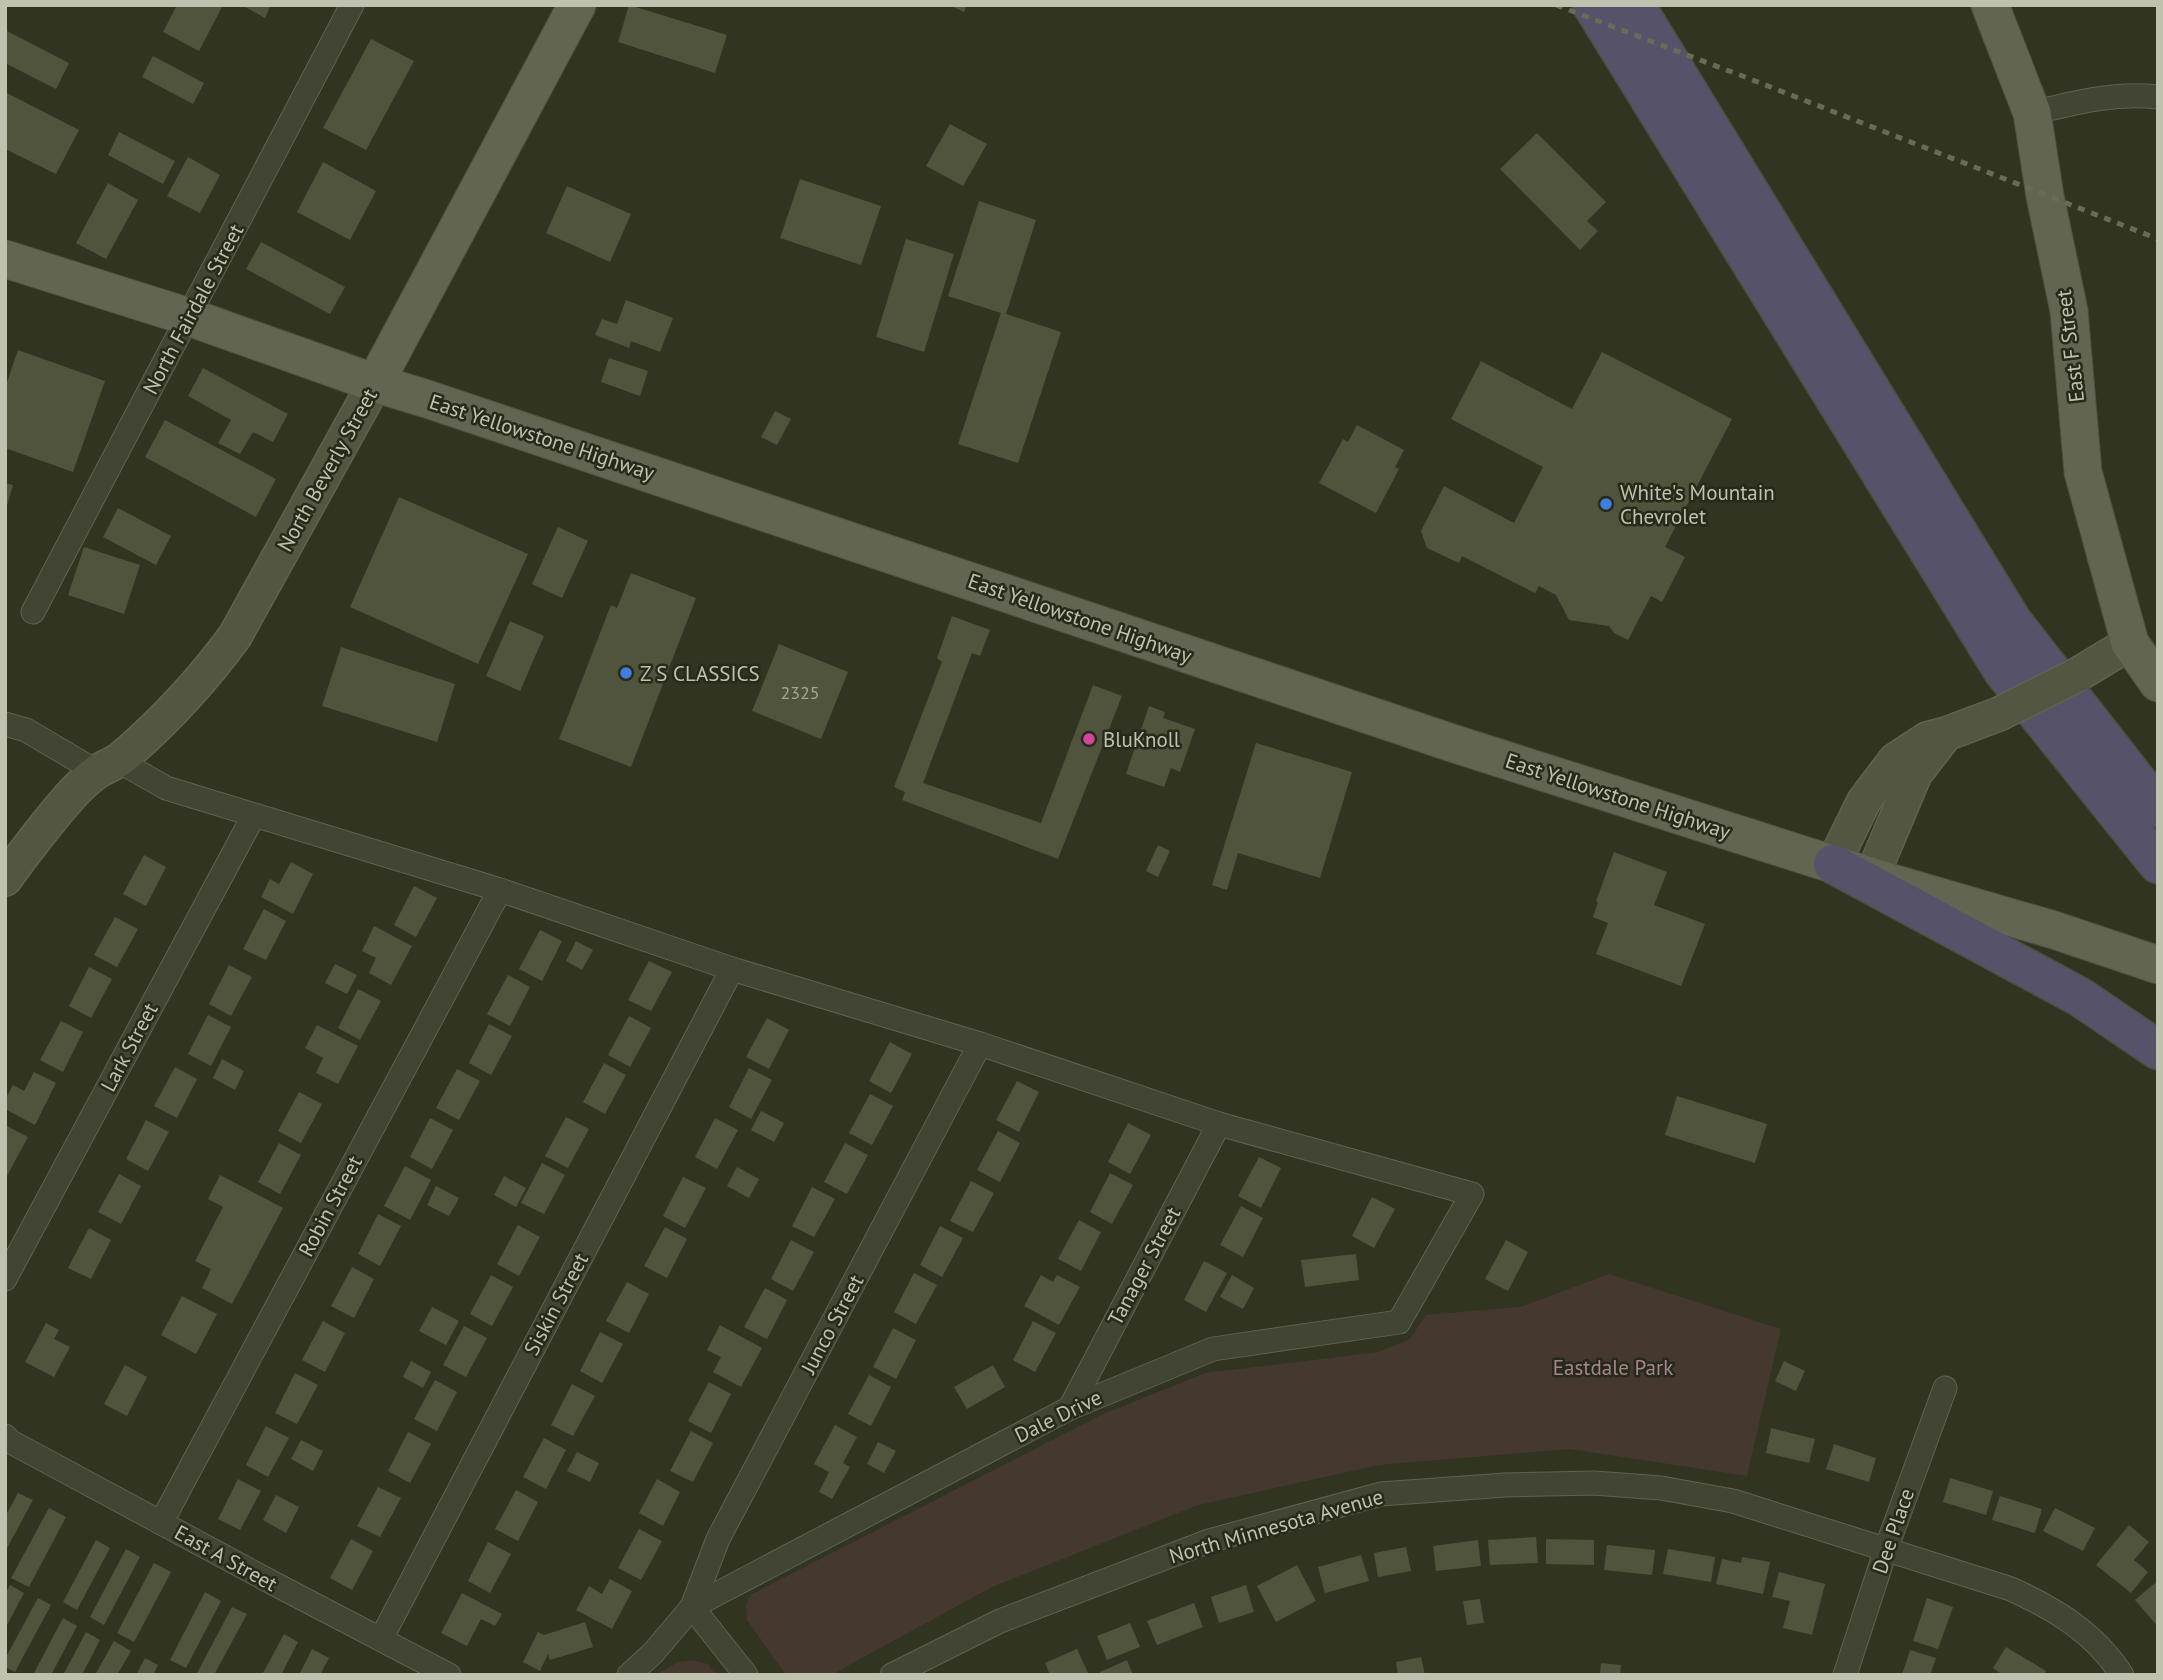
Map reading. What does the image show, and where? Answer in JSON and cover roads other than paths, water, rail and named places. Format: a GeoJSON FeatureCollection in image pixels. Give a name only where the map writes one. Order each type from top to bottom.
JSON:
{"type":"FeatureCollection","features":[{"type":"Feature","properties":{"kind":"highway"},"geometry":{"type":"LineString","coordinates":[[1592,5],[2003,671],[2158,864]]}},
{"type":"Feature","properties":{"kind":"highway"},"geometry":{"type":"LineString","coordinates":[[1635,5],[2012,621],[2158,808]]}},
{"type":"Feature","properties":{"kind":"highway"},"geometry":{"type":"LineString","coordinates":[[1833,864],[2080,997],[2158,1050]]}},
{"type":"Feature","properties":{"kind":"main road","name":"North Beverly Street"},"geometry":{"type":"LineString","coordinates":[[5,879],[76,790],[108,766],[199,684],[235,636],[375,383],[577,5]]}},
{"type":"Feature","properties":{"kind":"main road","name":"East F Street"},"geometry":{"type":"LineString","coordinates":[[1990,5],[2032,113],[2045,196],[2069,311],[2083,472],[2130,643],[2158,683]]}},
{"type":"Feature","properties":{"kind":"main road","name":"East Yellowstone Highway"},"geometry":{"type":"LineString","coordinates":[[5,259],[189,317],[375,383],[1452,743],[1872,877],[2054,930],[2158,965]]}},
{"type":"Feature","properties":{"kind":"main road"},"geometry":{"type":"LineString","coordinates":[[1833,864],[1864,801],[1895,760],[1927,739],[1999,714],[2077,675],[2130,643]]}},
{"type":"Feature","properties":{"kind":"main road"},"geometry":{"type":"LineString","coordinates":[[1872,877],[1915,774],[1946,734]]}},
{"type":"Feature","properties":{"kind":"street","name":"North Fairdale Street"},"geometry":{"type":"LineString","coordinates":[[33,612],[352,5]]}},
{"type":"Feature","properties":{"kind":"street"},"geometry":{"type":"LineString","coordinates":[[2032,113],[2098,97],[2158,97]]}},
{"type":"Feature","properties":{"kind":"street"},"geometry":{"type":"LineString","coordinates":[[5,724],[26,730],[166,788],[499,890],[732,969],[980,1044],[1219,1124]]}},
{"type":"Feature","properties":{"kind":"street","name":"Lark Street"},"geometry":{"type":"LineString","coordinates":[[5,1279],[254,815]]}},
{"type":"Feature","properties":{"kind":"street","name":"Robin Street"},"geometry":{"type":"LineString","coordinates":[[161,1522],[499,890]]}},
{"type":"Feature","properties":{"kind":"street","name":"Siskin Street"},"geometry":{"type":"LineString","coordinates":[[381,1640],[732,969]]}},
{"type":"Feature","properties":{"kind":"street","name":"Junco Street"},"geometry":{"type":"LineString","coordinates":[[692,1607],[718,1539],[980,1044]]}},
{"type":"Feature","properties":{"kind":"street","name":"Dale Drive"},"geometry":{"type":"LineString","coordinates":[[629,1675],[653,1653],[692,1607],[1070,1408],[1213,1349],[1399,1322],[1472,1195],[1219,1124]]}},
{"type":"Feature","properties":{"kind":"street","name":"Tanager Street"},"geometry":{"type":"LineString","coordinates":[[1070,1408],[1219,1124]]}},
{"type":"Feature","properties":{"kind":"street","name":"Dee Place"},"geometry":{"type":"LineString","coordinates":[[1845,1675],[1886,1549],[1945,1388]]}},
{"type":"Feature","properties":{"kind":"street","name":"East A Street"},"geometry":{"type":"LineString","coordinates":[[5,1436],[39,1458],[449,1675]]}},
{"type":"Feature","properties":{"kind":"street","name":"North Minnesota Avenue"},"geometry":{"type":"LineString","coordinates":[[892,1675],[990,1625],[1209,1541],[1381,1494],[1505,1485],[1581,1483],[1661,1488],[1732,1501],[2011,1589],[2042,1603],[2083,1630],[2122,1675]]}},
{"type":"Feature","properties":{"kind":"street"},"geometry":{"type":"LineString","coordinates":[[692,1607],[746,1675]]}},
{"type":"Feature","properties":{"kind":"railway"},"geometry":{"type":"LineString","coordinates":[[1556,5],[2158,239]]}},
{"type":"Feature","properties":{"kind":"place","name":"White's Mountain Chevrolet"},"geometry":{"type":"Point","coordinates":[1606,504]}},
{"type":"Feature","properties":{"kind":"place","name":"Z S CLASSICS"},"geometry":{"type":"Point","coordinates":[626,673]}},
{"type":"Feature","properties":{"kind":"place","name":"BluKnoll"},"geometry":{"type":"Point","coordinates":[1089,739]}},
{"type":"Feature","properties":{"kind":"park label","name":"Eastdale Park"},"geometry":{"type":"Point","coordinates":[1613,1367]}}]}
